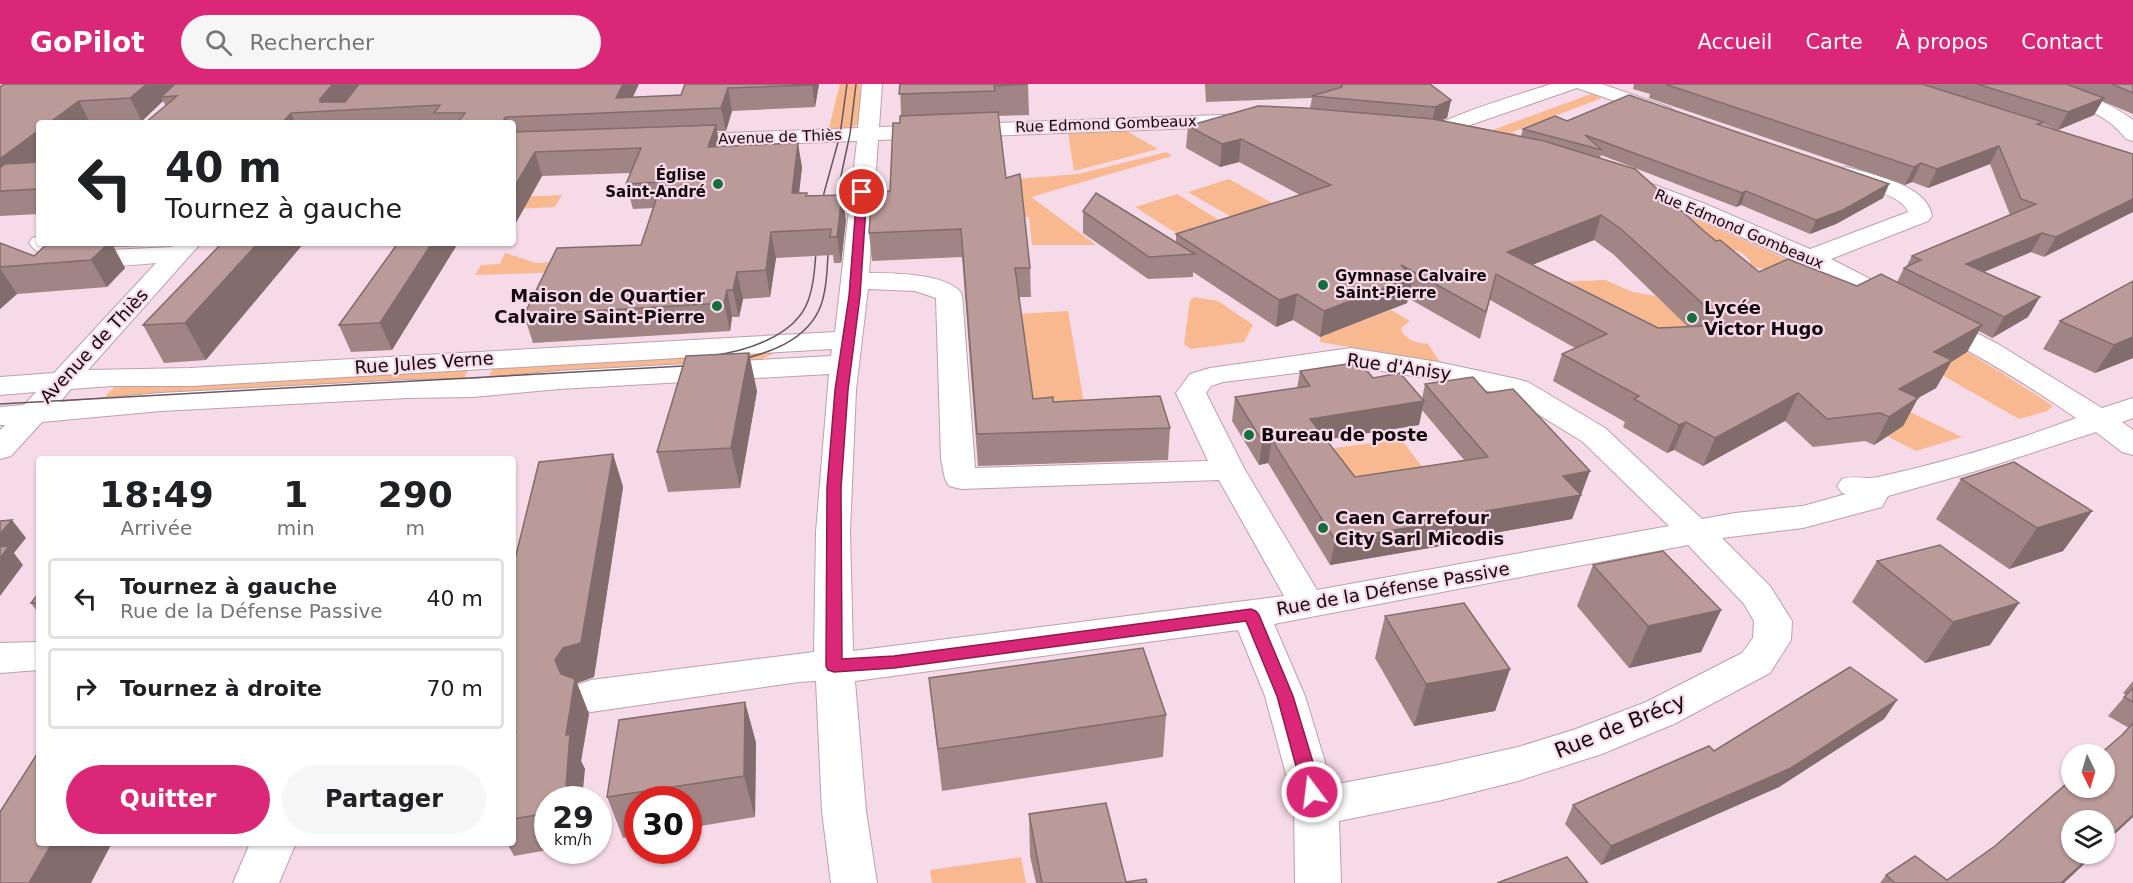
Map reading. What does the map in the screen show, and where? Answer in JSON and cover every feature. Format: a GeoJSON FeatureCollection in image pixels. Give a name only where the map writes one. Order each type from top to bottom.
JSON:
{"type":"FeatureCollection","features":[{"type":"Feature","properties":{"kind":"street"},"geometry":{"type":"LineString","coordinates":[[854,883],[844,811],[834,666],[832,532],[841,390],[855,282],[872,84]]}},
{"type":"Feature","properties":{"kind":"street"},"geometry":{"type":"LineString","coordinates":[[1425,133],[1466,131],[1570,84]]}},
{"type":"Feature","properties":{"kind":"street"},"geometry":{"type":"LineString","coordinates":[[1583,84],[1652,109],[1688,119]]}},
{"type":"Feature","properties":{"kind":"street"},"geometry":{"type":"LineString","coordinates":[[2027,84],[2107,112],[2127,125],[2128,140]]}},
{"type":"Feature","properties":{"kind":"street"},"geometry":{"type":"LineString","coordinates":[[1438,112],[1466,131]]}},
{"type":"Feature","properties":{"kind":"street","name":"Rue Edmond Gombeaux"},"geometry":{"type":"LineString","coordinates":[[866,134],[1274,120]]}},
{"type":"Feature","properties":{"kind":"street","name":"Avenue de Thiès"},"geometry":{"type":"LineString","coordinates":[[659,142],[866,134]]}},
{"type":"Feature","properties":{"kind":"street"},"geometry":{"type":"LineString","coordinates":[[1810,258],[1920,216],[1921,212],[1915,202],[1897,192],[1830,169]]}},
{"type":"Feature","properties":{"kind":"street","name":"Rue Edmond Gombeaux"},"geometry":{"type":"LineString","coordinates":[[1604,175],[1705,212],[1810,258],[1997,355],[2052,387],[2133,445]]}},
{"type":"Feature","properties":{"kind":"street"},"geometry":{"type":"LineString","coordinates":[[47,246],[62,254],[91,259],[184,249]]}},
{"type":"Feature","properties":{"kind":"street","name":"Avenue de Thiès"},"geometry":{"type":"LineString","coordinates":[[0,449],[184,249]]}},
{"type":"Feature","properties":{"kind":"street"},"geometry":{"type":"LineString","coordinates":[[855,282],[878,281],[919,285],[939,289],[949,294],[957,459],[961,480],[1229,471]]}},
{"type":"Feature","properties":{"kind":"street","name":"Rue Jules Verne"},"geometry":{"type":"LineString","coordinates":[[0,386],[486,358],[847,352]]}},
{"type":"Feature","properties":{"kind":"street","name":"Rue Jules Verne"},"geometry":{"type":"LineString","coordinates":[[0,416],[161,402],[407,389],[473,388],[559,380],[678,387],[847,352]]}},
{"type":"Feature","properties":{"kind":"street","name":"Rue d'Anisy"},"geometry":{"type":"LineString","coordinates":[[1307,604],[1229,471],[1191,393],[1200,380],[1220,374],[1352,357],[1438,371],[1517,388],[1594,435],[1695,532]]}},
{"type":"Feature","properties":{"kind":"street","name":"Rue de la Défense Passive"},"geometry":{"type":"LineString","coordinates":[[591,696],[799,667],[894,662],[1251,615],[1735,524],[1803,517],[1870,499],[1875,489],[1975,461],[2099,420],[2133,406]]}},
{"type":"Feature","properties":{"kind":"street","name":"Rue de Brécy"},"geometry":{"type":"LineString","coordinates":[[1316,804],[1438,783],[1518,764],[1587,742],[1660,713],[1756,663],[1772,640],[1773,621],[1757,595],[1695,532]]}},
{"type":"Feature","properties":{"kind":"street"},"geometry":{"type":"LineString","coordinates":[[1251,615],[1285,696],[1316,804],[1318,883]]}},
{"type":"Feature","properties":{"kind":"street"},"geometry":{"type":"LineString","coordinates":[[0,658],[36,656]]}},
{"type":"Feature","properties":{"kind":"street"},"geometry":{"type":"LineString","coordinates":[[256,883],[272,846]]}},
{"type":"Feature","properties":{"kind":"shaded area"},"geometry":{"type":"Polygon","coordinates":[[[840,84],[860,84],[860,123],[851,128],[828,131],[840,84]]]}},
{"type":"Feature","properties":{"kind":"shaded area"},"geometry":{"type":"Polygon","coordinates":[[[1591,94],[1602,98],[1512,132],[1522,137],[1487,132],[1591,94]]]}},
{"type":"Feature","properties":{"kind":"shaded area"},"geometry":{"type":"Polygon","coordinates":[[[1125,130],[1158,149],[1074,171],[1068,133],[1125,130]]]}},
{"type":"Feature","properties":{"kind":"shaded area"},"geometry":{"type":"Polygon","coordinates":[[[1167,152],[1172,156],[1031,197],[1096,245],[1032,245],[1029,217],[993,217],[1005,180],[1078,174],[1167,152]]]}},
{"type":"Feature","properties":{"kind":"shaded area"},"geometry":{"type":"Polygon","coordinates":[[[1229,179],[1274,204],[1233,218],[1188,192],[1229,179]]]}},
{"type":"Feature","properties":{"kind":"shaded area"},"geometry":{"type":"Polygon","coordinates":[[[1177,194],[1222,222],[1179,235],[1135,207],[1177,194]]]}},
{"type":"Feature","properties":{"kind":"shaded area"},"geometry":{"type":"Polygon","coordinates":[[[562,195],[555,207],[516,209],[516,197],[562,195]]]}},
{"type":"Feature","properties":{"kind":"shaded area"},"geometry":{"type":"Polygon","coordinates":[[[1656,202],[1809,270],[1909,320],[1958,347],[2053,406],[2047,411],[2019,419],[1935,371],[1952,361],[1781,271],[1750,267],[1750,260],[1741,252],[1665,234],[1656,202]]]}},
{"type":"Feature","properties":{"kind":"shaded area"},"geometry":{"type":"Polygon","coordinates":[[[505,253],[536,263],[652,258],[604,271],[475,275],[481,265],[500,264],[505,253]]]}},
{"type":"Feature","properties":{"kind":"shaded area"},"geometry":{"type":"Polygon","coordinates":[[[1605,280],[1633,292],[1656,296],[1715,352],[1513,284],[1605,280]]]}},
{"type":"Feature","properties":{"kind":"shaded area"},"geometry":{"type":"Polygon","coordinates":[[[1195,297],[1218,301],[1253,325],[1244,342],[1191,349],[1184,344],[1190,300],[1195,297]]]}},
{"type":"Feature","properties":{"kind":"shaded area"},"geometry":{"type":"Polygon","coordinates":[[[1391,310],[1410,321],[1401,328],[1405,335],[1415,342],[1428,344],[1440,362],[1320,342],[1320,337],[1391,310]]]}},
{"type":"Feature","properties":{"kind":"shaded area"},"geometry":{"type":"Polygon","coordinates":[[[1068,311],[1086,415],[1034,430],[1018,314],[1068,311]]]}},
{"type":"Feature","properties":{"kind":"shaded area"},"geometry":{"type":"Polygon","coordinates":[[[785,348],[760,360],[737,365],[485,383],[498,360],[785,348]]]}},
{"type":"Feature","properties":{"kind":"shaded area"},"geometry":{"type":"Polygon","coordinates":[[[472,362],[461,385],[97,405],[120,381],[472,362]]]}},
{"type":"Feature","properties":{"kind":"shaded area"},"geometry":{"type":"Polygon","coordinates":[[[1821,369],[1962,437],[1916,451],[1887,436],[1903,426],[1821,369]]]}},
{"type":"Feature","properties":{"kind":"shaded area"},"geometry":{"type":"Polygon","coordinates":[[[1401,439],[1427,473],[1358,484],[1334,448],[1401,439]]]}},
{"type":"Feature","properties":{"kind":"shaded area"},"geometry":{"type":"Polygon","coordinates":[[[1021,857],[1026,883],[932,883],[930,870],[1021,857]]]}},
{"type":"Feature","properties":{"kind":"building"},"geometry":{"type":"Polygon","coordinates":[[[4,84],[147,84],[130,98],[79,101],[53,120],[36,120],[36,132],[0,159],[0,87],[4,84]]]}},
{"type":"Feature","properties":{"kind":"building"},"geometry":{"type":"Polygon","coordinates":[[[175,84],[333,84],[320,102],[345,102],[359,84],[623,84],[616,98],[681,95],[685,84],[812,84],[728,88],[721,108],[506,117],[504,120],[459,120],[465,113],[434,113],[440,105],[291,113],[285,120],[149,120],[177,96],[161,97],[175,84]]]}},
{"type":"Feature","properties":{"kind":"building"},"geometry":{"type":"Polygon","coordinates":[[[900,84],[1028,84],[994,86],[995,91],[899,94],[900,84]]]}},
{"type":"Feature","properties":{"kind":"building"},"geometry":{"type":"Polygon","coordinates":[[[1342,84],[1430,84],[1451,100],[1435,107],[1312,96],[1342,87],[1342,84]]]}},
{"type":"Feature","properties":{"kind":"building"},"geometry":{"type":"Polygon","coordinates":[[[1665,84],[1922,84],[2043,122],[2037,124],[2133,154],[2133,199],[2056,237],[2042,233],[1966,264],[2040,297],[2004,317],[1904,268],[1921,260],[1912,256],[2036,204],[2021,199],[1999,146],[1937,169],[1921,163],[1914,167],[1665,84]]]}},
{"type":"Feature","properties":{"kind":"building"},"geometry":{"type":"Polygon","coordinates":[[[1977,84],[2066,84],[2104,98],[2068,112],[1977,84]]]}},
{"type":"Feature","properties":{"kind":"building"},"geometry":{"type":"Polygon","coordinates":[[[2112,84],[2133,84],[2133,93],[2112,84]]]}},
{"type":"Feature","properties":{"kind":"building"},"geometry":{"type":"Polygon","coordinates":[[[1629,95],[1889,184],[1843,210],[1816,220],[1746,191],[1742,193],[1585,135],[1602,150],[1523,129],[1555,116],[1567,121],[1629,95]]]}},
{"type":"Feature","properties":{"kind":"building"},"geometry":{"type":"Polygon","coordinates":[[[1258,106],[1433,119],[1544,141],[1635,169],[1705,232],[1716,241],[1720,240],[1759,272],[1788,259],[1857,286],[1881,274],[1982,325],[1934,352],[1952,360],[1899,389],[1918,398],[1889,417],[1880,413],[1827,419],[1798,393],[1715,438],[1686,422],[1679,425],[1634,399],[1639,396],[1562,354],[1607,334],[1496,274],[1486,312],[1401,265],[1413,277],[1324,311],[1297,294],[1279,300],[1176,234],[1331,185],[1241,139],[1222,144],[1188,126],[1258,106]],[[1601,215],[1507,252],[1658,328],[1726,325],[1621,229],[1601,215]]]}},
{"type":"Feature","properties":{"kind":"building"},"geometry":{"type":"Polygon","coordinates":[[[998,112],[1006,178],[1020,174],[1030,268],[1015,268],[1033,399],[1053,397],[1053,402],[1160,396],[1170,428],[977,434],[961,229],[869,233],[872,192],[890,191],[893,123],[900,123],[900,116],[998,112]]]}},
{"type":"Feature","properties":{"kind":"building"},"geometry":{"type":"Polygon","coordinates":[[[716,125],[708,147],[798,143],[792,193],[807,193],[806,196],[842,195],[837,237],[830,237],[831,229],[771,232],[766,270],[737,272],[733,290],[727,290],[724,303],[524,315],[557,248],[641,245],[662,182],[626,184],[641,148],[535,152],[516,184],[516,132],[716,125]]]}},
{"type":"Feature","properties":{"kind":"building"},"geometry":{"type":"Polygon","coordinates":[[[36,162],[36,189],[0,191],[0,168],[5,164],[36,162]]]}},
{"type":"Feature","properties":{"kind":"building"},"geometry":{"type":"Polygon","coordinates":[[[1096,193],[1195,254],[1149,257],[1083,211],[1096,193]]]}},
{"type":"Feature","properties":{"kind":"building"},"geometry":{"type":"Polygon","coordinates":[[[0,243],[34,256],[45,246],[106,246],[91,260],[0,267],[0,243]]]}},
{"type":"Feature","properties":{"kind":"building"},"geometry":{"type":"Polygon","coordinates":[[[219,246],[255,246],[185,323],[143,325],[219,246]]]}},
{"type":"Feature","properties":{"kind":"building"},"geometry":{"type":"Polygon","coordinates":[[[396,246],[430,246],[380,323],[339,325],[396,246]]]}},
{"type":"Feature","properties":{"kind":"building"},"geometry":{"type":"Polygon","coordinates":[[[2133,281],[2133,337],[2114,345],[2060,321],[2133,281]]]}},
{"type":"Feature","properties":{"kind":"building"},"geometry":{"type":"Polygon","coordinates":[[[749,353],[731,448],[657,452],[686,356],[749,353]]]}},
{"type":"Feature","properties":{"kind":"building"},"geometry":{"type":"Polygon","coordinates":[[[1360,362],[1373,378],[1400,373],[1424,401],[1310,419],[1355,477],[1488,457],[1425,384],[1473,377],[1487,393],[1513,389],[1590,471],[1563,476],[1581,495],[1486,511],[1489,514],[1335,540],[1272,440],[1262,441],[1235,397],[1310,386],[1300,371],[1360,362]]]}},
{"type":"Feature","properties":{"kind":"building"},"geometry":{"type":"Polygon","coordinates":[[[613,454],[581,643],[563,648],[555,660],[561,674],[575,679],[566,735],[570,734],[566,786],[534,786],[534,815],[516,818],[516,731],[516,555],[539,462],[613,454]]]}},
{"type":"Feature","properties":{"kind":"building"},"geometry":{"type":"Polygon","coordinates":[[[2014,462],[2092,511],[2037,528],[1961,479],[2014,462]]]}},
{"type":"Feature","properties":{"kind":"building"},"geometry":{"type":"Polygon","coordinates":[[[12,520],[0,534],[0,521],[12,520]]]}},
{"type":"Feature","properties":{"kind":"building"},"geometry":{"type":"Polygon","coordinates":[[[1940,545],[2019,603],[1953,622],[1877,561],[1940,545]]]}},
{"type":"Feature","properties":{"kind":"building"},"geometry":{"type":"Polygon","coordinates":[[[9,546],[0,558],[0,547],[9,546]]]}},
{"type":"Feature","properties":{"kind":"building"},"geometry":{"type":"Polygon","coordinates":[[[1663,551],[1721,610],[1648,626],[1593,565],[1663,551]]]}},
{"type":"Feature","properties":{"kind":"building"},"geometry":{"type":"Polygon","coordinates":[[[1464,603],[1510,669],[1426,684],[1385,616],[1464,603]]]}},
{"type":"Feature","properties":{"kind":"building"},"geometry":{"type":"Polygon","coordinates":[[[1143,648],[1166,715],[938,749],[929,678],[1143,648]]]}},
{"type":"Feature","properties":{"kind":"building"},"geometry":{"type":"Polygon","coordinates":[[[1850,667],[1897,700],[1791,768],[1611,846],[1573,805],[1709,746],[1714,751],[1850,667]]]}},
{"type":"Feature","properties":{"kind":"building"},"geometry":{"type":"Polygon","coordinates":[[[2133,688],[2133,702],[2124,697],[2133,688]]]}},
{"type":"Feature","properties":{"kind":"building"},"geometry":{"type":"Polygon","coordinates":[[[745,702],[744,776],[679,786],[624,786],[624,794],[612,796],[612,786],[609,786],[619,720],[745,702]]]}},
{"type":"Feature","properties":{"kind":"building"},"geometry":{"type":"Polygon","coordinates":[[[2133,723],[2133,815],[2115,832],[2115,810],[2061,810],[2061,864],[2082,864],[2061,883],[1895,883],[1886,875],[1915,856],[1947,880],[1995,846],[2061,789],[2061,798],[2115,798],[2115,744],[2112,744],[2133,723]]]}},
{"type":"Feature","properties":{"kind":"building"},"geometry":{"type":"Polygon","coordinates":[[[36,756],[36,846],[50,846],[29,883],[0,883],[0,812],[36,756]]]}},
{"type":"Feature","properties":{"kind":"building"},"geometry":{"type":"Polygon","coordinates":[[[1106,803],[1126,882],[1146,879],[1147,883],[1042,883],[1029,814],[1106,803]]]}},
{"type":"Feature","properties":{"kind":"building"},"geometry":{"type":"Polygon","coordinates":[[[1567,857],[1588,883],[1497,883],[1505,880],[1567,857]]]}},
{"type":"Feature","properties":{"kind":"tram line"},"geometry":{"type":"LineString","coordinates":[[821,213],[824,193],[840,135],[847,84]]}},
{"type":"Feature","properties":{"kind":"tram line"},"geometry":{"type":"LineString","coordinates":[[833,213],[850,134],[856,84]]}},
{"type":"Feature","properties":{"kind":"tram line"},"geometry":{"type":"LineString","coordinates":[[709,356],[737,351],[766,341],[792,324],[808,301],[817,240]]}},
{"type":"Feature","properties":{"kind":"tram line"},"geometry":{"type":"LineString","coordinates":[[734,361],[773,350],[807,328],[821,305],[827,273],[829,240]]}},
{"type":"Feature","properties":{"kind":"tram line"},"geometry":{"type":"LineString","coordinates":[[0,404],[701,365]]}},
{"type":"Feature","properties":{"kind":"place","name":"Église Saint-André"},"geometry":{"type":"Point","coordinates":[718,184]}},
{"type":"Feature","properties":{"kind":"place","name":"Gymnase Calvaire Saint-Pierre"},"geometry":{"type":"Point","coordinates":[1323,285]}},
{"type":"Feature","properties":{"kind":"place","name":"Maison de Quartier Calvaire Saint-Pierre"},"geometry":{"type":"Point","coordinates":[717,306]}},
{"type":"Feature","properties":{"kind":"place","name":"Lycée Victor Hugo"},"geometry":{"type":"Point","coordinates":[1692,318]}},
{"type":"Feature","properties":{"kind":"place","name":"Bureau de poste"},"geometry":{"type":"Point","coordinates":[1249,435]}},
{"type":"Feature","properties":{"kind":"place","name":"Caen Carrefour City Sarl Micodis"},"geometry":{"type":"Point","coordinates":[1323,528]}},
{"type":"Feature","properties":{"kind":"route"},"geometry":{"type":"LineString","coordinates":[[862,192],[854,296],[841,390],[834,488],[832,645],[834,666],[894,662],[1251,615],[1285,696],[1312,792]]}}]}
